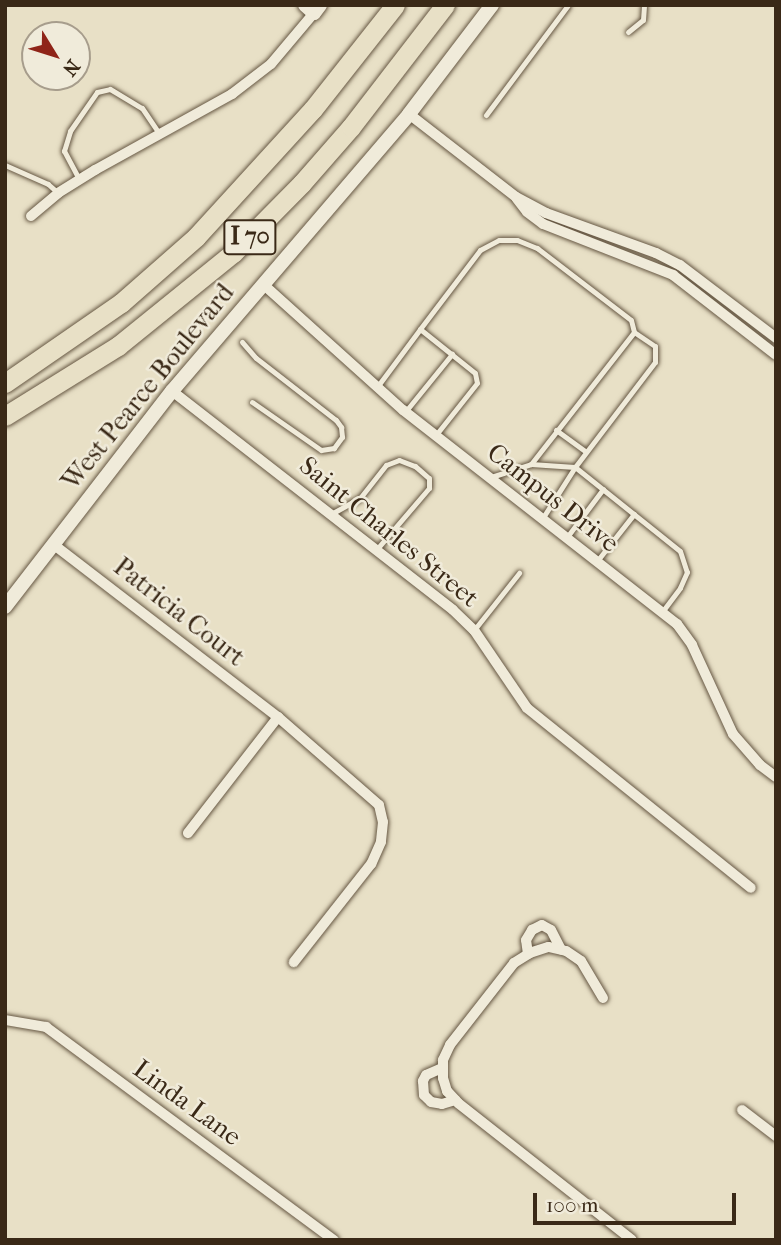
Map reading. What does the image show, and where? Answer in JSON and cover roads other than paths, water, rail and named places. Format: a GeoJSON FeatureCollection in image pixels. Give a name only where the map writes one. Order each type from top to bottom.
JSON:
{"type":"FeatureCollection","features":[{"type":"Feature","properties":{"kind":"highway","name":"I 70"},"geometry":{"type":"LineString","coordinates":[[5,383],[121,303],[195,237],[313,109],[395,5]]}},
{"type":"Feature","properties":{"kind":"highway","name":"I 70"},"geometry":{"type":"LineString","coordinates":[[5,416],[118,346],[233,253],[343,137],[445,5]]}},
{"type":"Feature","properties":{"kind":"main road","name":"West Pearce Boulevard"},"geometry":{"type":"LineString","coordinates":[[5,607],[172,391],[409,114],[492,5]]}},
{"type":"Feature","properties":{"kind":"street"},"geometry":{"type":"LineString","coordinates":[[31,216],[58,193],[232,93],[271,64],[313,8]]}},
{"type":"Feature","properties":{"kind":"street"},"geometry":{"type":"LineString","coordinates":[[409,114],[516,197],[547,214],[656,253],[680,265],[776,338]]}},
{"type":"Feature","properties":{"kind":"street"},"geometry":{"type":"LineString","coordinates":[[516,197],[527,212],[543,224],[673,275],[776,355]]}},
{"type":"Feature","properties":{"kind":"street"},"geometry":{"type":"LineString","coordinates":[[594,245],[598,233]]}},
{"type":"Feature","properties":{"kind":"street","name":"Campus Drive"},"geometry":{"type":"LineString","coordinates":[[264,285],[405,412],[677,624],[692,645],[733,734],[761,765],[776,776]]}},
{"type":"Feature","properties":{"kind":"street","name":"Saint Charles Street"},"geometry":{"type":"LineString","coordinates":[[172,391],[453,610],[474,630],[527,708],[751,888]]}},
{"type":"Feature","properties":{"kind":"street","name":"Patricia Court"},"geometry":{"type":"LineString","coordinates":[[53,544],[278,717],[379,805],[383,822],[380,842],[371,864],[294,962]]}},
{"type":"Feature","properties":{"kind":"street"},"geometry":{"type":"LineString","coordinates":[[188,834],[278,717]]}},
{"type":"Feature","properties":{"kind":"street"},"geometry":{"type":"LineString","coordinates":[[528,954],[526,940],[532,930],[542,925],[551,930],[561,950]]}},
{"type":"Feature","properties":{"kind":"street"},"geometry":{"type":"LineString","coordinates":[[603,998],[581,961],[561,950],[548,947],[528,954],[514,963],[450,1045],[442,1068],[447,1091],[455,1100],[632,1240]]}},
{"type":"Feature","properties":{"kind":"street","name":"Linda Lane"},"geometry":{"type":"LineString","coordinates":[[5,1020],[46,1027],[334,1240]]}},
{"type":"Feature","properties":{"kind":"street"},"geometry":{"type":"LineString","coordinates":[[442,1068],[426,1075],[422,1081],[424,1095],[431,1102],[442,1104],[455,1100]]}},
{"type":"Feature","properties":{"kind":"street"},"geometry":{"type":"LineString","coordinates":[[742,1110],[776,1136]]}},
{"type":"Feature","properties":{"kind":"lane"},"geometry":{"type":"LineString","coordinates":[[628,32],[643,20],[644,5]]}},
{"type":"Feature","properties":{"kind":"lane"},"geometry":{"type":"LineString","coordinates":[[486,115],[569,6]]}},
{"type":"Feature","properties":{"kind":"lane"},"geometry":{"type":"LineString","coordinates":[[80,180],[64,151],[70,131],[97,92],[110,89],[142,108],[159,133]]}},
{"type":"Feature","properties":{"kind":"lane"},"geometry":{"type":"LineString","coordinates":[[5,165],[48,184],[58,193]]}},
{"type":"Feature","properties":{"kind":"lane"},"geometry":{"type":"LineString","coordinates":[[377,387],[480,250],[499,240],[517,240],[537,248],[631,320],[634,332],[655,346],[655,362],[575,467],[542,519]]}},
{"type":"Feature","properties":{"kind":"lane"},"geometry":{"type":"LineString","coordinates":[[420,329],[475,373],[477,383],[435,436]]}},
{"type":"Feature","properties":{"kind":"lane"},"geometry":{"type":"LineString","coordinates":[[531,464],[634,332]]}},
{"type":"Feature","properties":{"kind":"lane"},"geometry":{"type":"LineString","coordinates":[[242,342],[256,358],[336,420],[341,427],[342,437],[334,447],[321,450],[252,402]]}},
{"type":"Feature","properties":{"kind":"lane"},"geometry":{"type":"LineString","coordinates":[[405,412],[452,354]]}},
{"type":"Feature","properties":{"kind":"lane"},"geometry":{"type":"LineString","coordinates":[[556,430],[586,452]]}},
{"type":"Feature","properties":{"kind":"lane"},"geometry":{"type":"LineString","coordinates":[[331,514],[360,498],[386,465],[399,460],[415,466],[429,478],[429,488],[376,550]]}},
{"type":"Feature","properties":{"kind":"lane"},"geometry":{"type":"LineString","coordinates":[[490,478],[531,464],[575,467],[604,489],[680,551],[687,572],[680,589],[662,612]]}},
{"type":"Feature","properties":{"kind":"lane"},"geometry":{"type":"LineString","coordinates":[[566,538],[604,489]]}},
{"type":"Feature","properties":{"kind":"lane"},"geometry":{"type":"LineString","coordinates":[[597,562],[634,514]]}},
{"type":"Feature","properties":{"kind":"lane"},"geometry":{"type":"LineString","coordinates":[[474,630],[519,573]]}}]}
